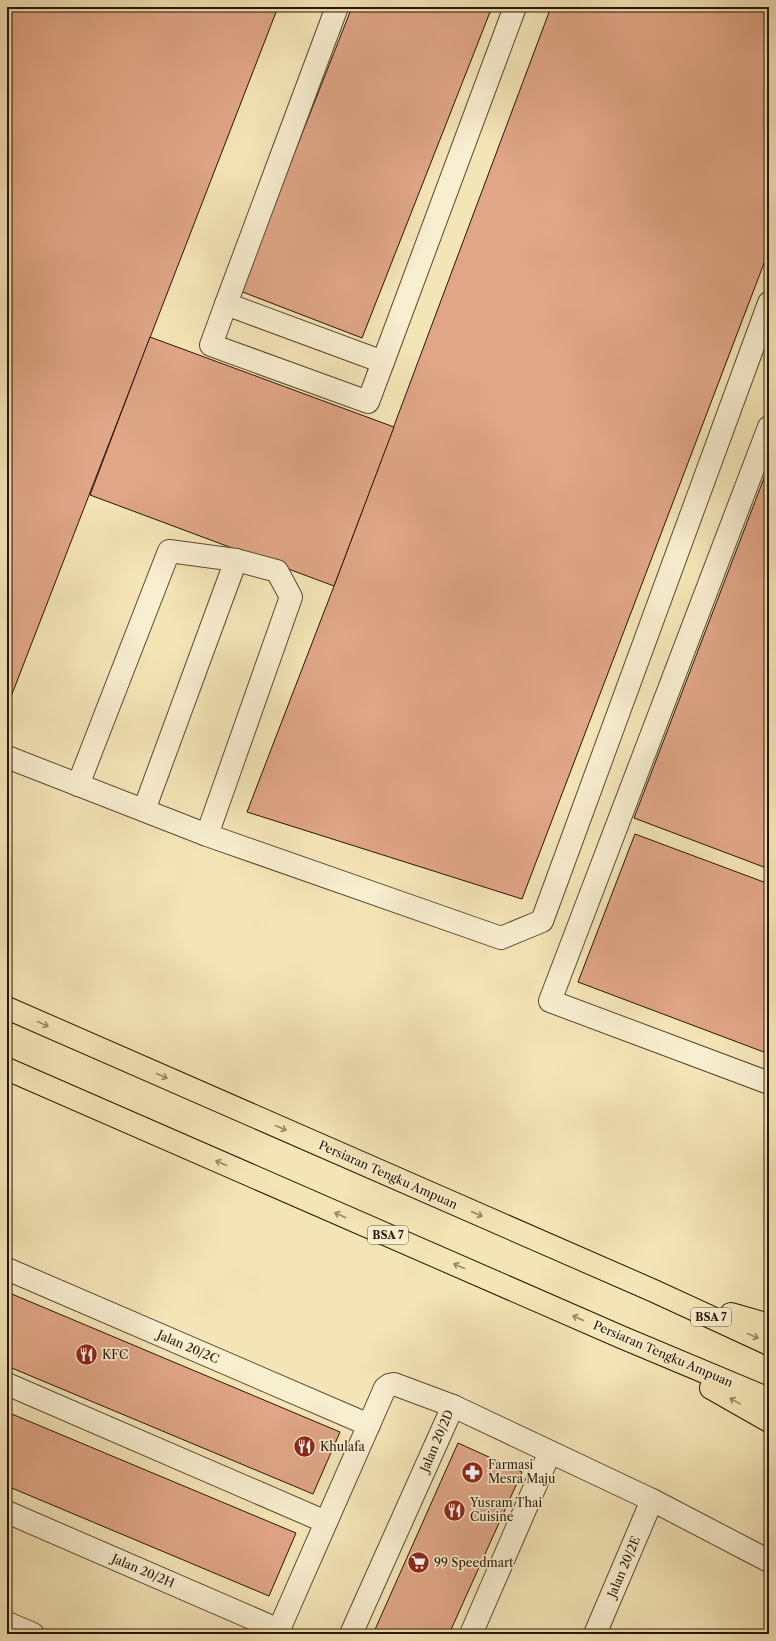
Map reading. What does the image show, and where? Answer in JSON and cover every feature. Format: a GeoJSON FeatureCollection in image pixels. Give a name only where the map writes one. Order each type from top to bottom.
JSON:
{"type":"FeatureCollection","features":[{"type":"Feature","properties":{"kind":"main road","name":"Persiaran Tengku Ampuan"},"geometry":{"type":"LineString","coordinates":[[7,1008],[654,1291],[769,1344]]}},
{"type":"Feature","properties":{"kind":"main road","name":"Persiaran Tengku Ampuan"},"geometry":{"type":"LineString","coordinates":[[7,1069],[621,1337],[769,1399]]}},
{"type":"Feature","properties":{"kind":"main road"},"geometry":{"type":"LineString","coordinates":[[654,1291],[769,1325]]}},
{"type":"Feature","properties":{"kind":"main road"},"geometry":{"type":"LineString","coordinates":[[621,1337],[769,1421]]}},
{"type":"Feature","properties":{"kind":"street"},"geometry":{"type":"LineString","coordinates":[[337,7],[211,345],[368,402],[515,7]]}},
{"type":"Feature","properties":{"kind":"street"},"geometry":{"type":"LineString","coordinates":[[7,757],[207,834],[500,938],[542,921],[769,303]]}},
{"type":"Feature","properties":{"kind":"street"},"geometry":{"type":"LineString","coordinates":[[226,304],[383,362]]}},
{"type":"Feature","properties":{"kind":"street"},"geometry":{"type":"LineString","coordinates":[[769,427],[550,1001],[769,1083]]}},
{"type":"Feature","properties":{"kind":"street"},"geometry":{"type":"LineString","coordinates":[[78,785],[169,550],[236,560],[277,571],[291,597],[207,834]]}},
{"type":"Feature","properties":{"kind":"street"},"geometry":{"type":"LineString","coordinates":[[144,810],[236,560]]}},
{"type":"Feature","properties":{"kind":"street","name":"Jalan 20/2C"},"geometry":{"type":"LineString","coordinates":[[7,1269],[369,1425]]}},
{"type":"Feature","properties":{"kind":"street"},"geometry":{"type":"LineString","coordinates":[[7,1384],[326,1522]]}},
{"type":"Feature","properties":{"kind":"street","name":"Jalan 20/2D"},"geometry":{"type":"LineString","coordinates":[[278,1632],[385,1388],[394,1384],[452,1406],[352,1634]]}},
{"type":"Feature","properties":{"kind":"street"},"geometry":{"type":"LineString","coordinates":[[452,1406],[652,1500],[769,1561]]}},
{"type":"Feature","properties":{"kind":"street"},"geometry":{"type":"LineString","coordinates":[[471,1634],[550,1452]]}},
{"type":"Feature","properties":{"kind":"street","name":"Jalan 20/2E"},"geometry":{"type":"LineString","coordinates":[[595,1634],[652,1500]]}},
{"type":"Feature","properties":{"kind":"street","name":"Jalan 20/2H"},"geometry":{"type":"LineString","coordinates":[[7,1512],[278,1632]]}},
{"type":"Feature","properties":{"kind":"street"},"geometry":{"type":"LineString","coordinates":[[7,1623],[33,1634]]}},
{"type":"Feature","properties":{"kind":"building"},"geometry":{"type":"Polygon","coordinates":[[[7,7],[278,7],[7,707],[7,7]]]}},
{"type":"Feature","properties":{"kind":"building"},"geometry":{"type":"Polygon","coordinates":[[[352,7],[492,7],[362,338],[240,291],[352,7]]]}},
{"type":"Feature","properties":{"kind":"building"},"geometry":{"type":"Polygon","coordinates":[[[551,7],[769,7],[769,250],[522,899],[247,812],[334,586],[551,7]]]}},
{"type":"Feature","properties":{"kind":"building"},"geometry":{"type":"Polygon","coordinates":[[[150,337],[394,427],[334,586],[90,495],[150,337]]]}},
{"type":"Feature","properties":{"kind":"building"},"geometry":{"type":"Polygon","coordinates":[[[769,465],[769,869],[634,818],[769,465]]]}},
{"type":"Feature","properties":{"kind":"building"},"geometry":{"type":"Polygon","coordinates":[[[635,834],[769,884],[769,1054],[578,982],[635,834]]]}},
{"type":"Feature","properties":{"kind":"building"},"geometry":{"type":"Polygon","coordinates":[[[7,1292],[340,1432],[313,1494],[7,1366],[7,1292]]]}},
{"type":"Feature","properties":{"kind":"building"},"geometry":{"type":"Polygon","coordinates":[[[7,1412],[296,1533],[269,1596],[7,1486],[7,1412]]]}},
{"type":"Feature","properties":{"kind":"building"},"geometry":{"type":"Polygon","coordinates":[[[458,1443],[522,1472],[449,1634],[373,1634],[458,1443]]]}},
{"type":"Feature","properties":{"kind":"place","name":"KFC"},"geometry":{"type":"Point","coordinates":[87,1355]}},
{"type":"Feature","properties":{"kind":"place","name":"Khulafa"},"geometry":{"type":"Point","coordinates":[304,1447]}},
{"type":"Feature","properties":{"kind":"place","name":"Farmasi Mesra Maju"},"geometry":{"type":"Point","coordinates":[472,1472]}},
{"type":"Feature","properties":{"kind":"place","name":"Yusram Thai Cuisine"},"geometry":{"type":"Point","coordinates":[455,1510]}},
{"type":"Feature","properties":{"kind":"place","name":"99 Speedmart"},"geometry":{"type":"Point","coordinates":[419,1563]}}]}
